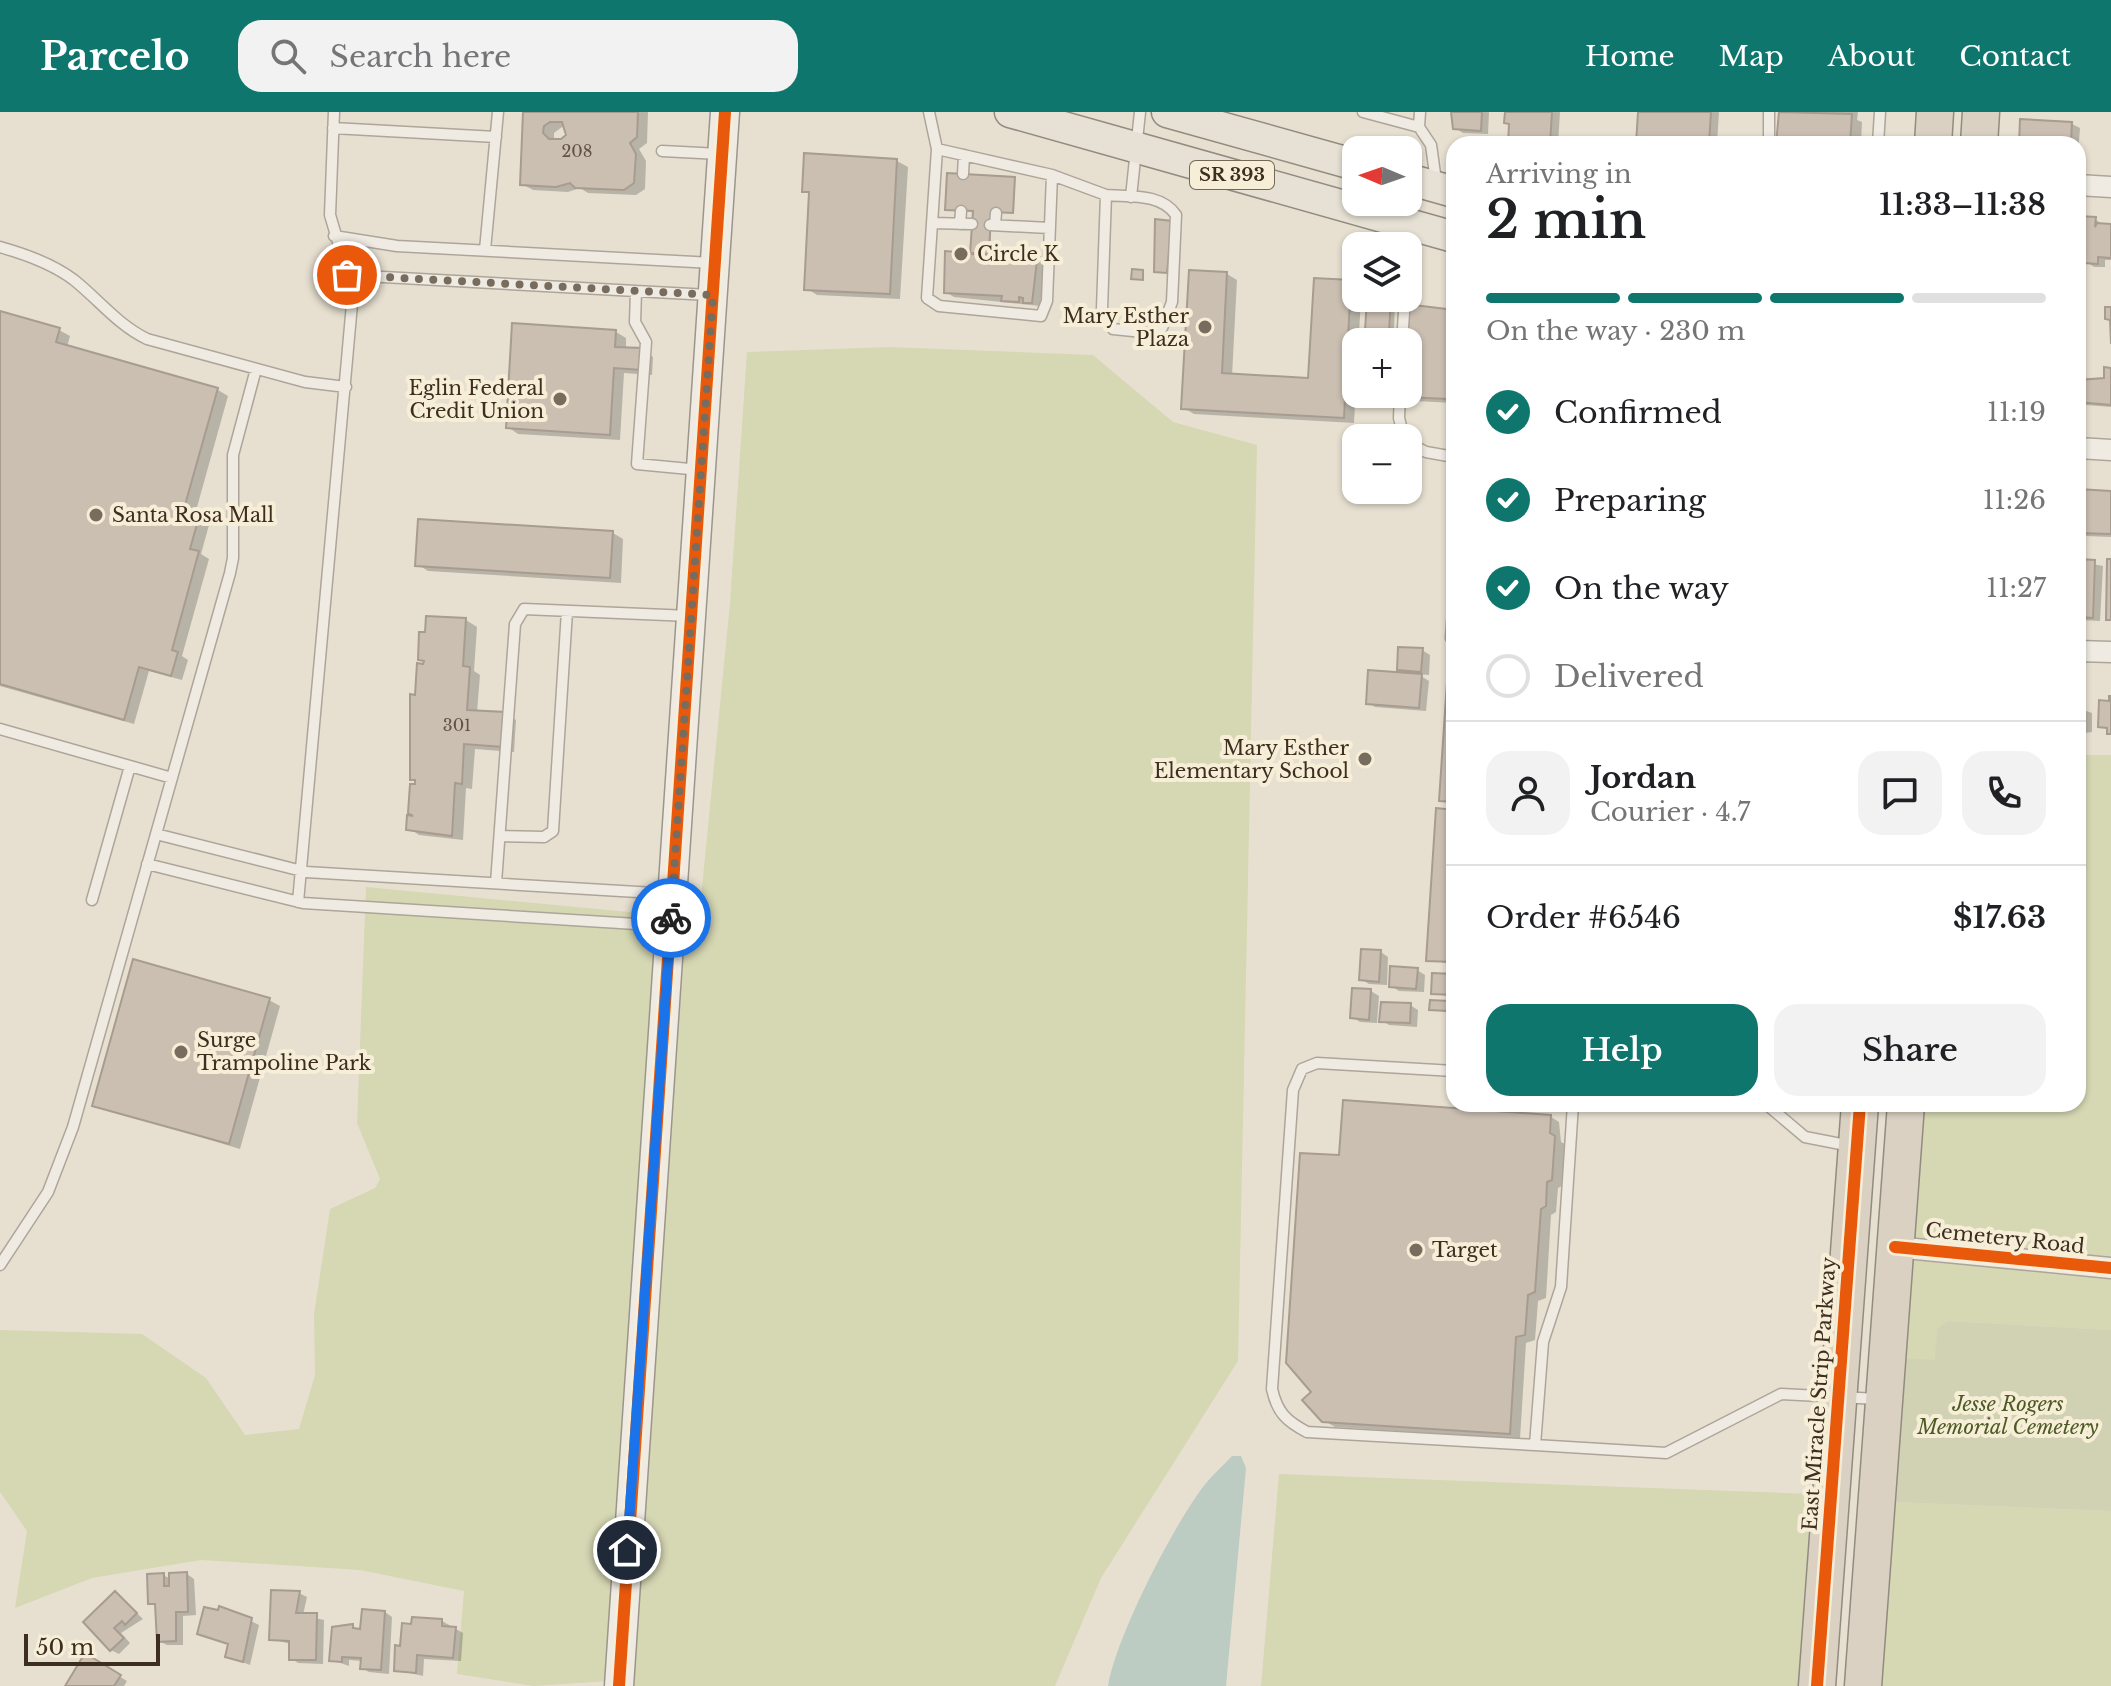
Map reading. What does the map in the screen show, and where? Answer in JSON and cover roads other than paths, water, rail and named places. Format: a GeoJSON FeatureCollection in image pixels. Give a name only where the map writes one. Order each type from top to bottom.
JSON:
{"type":"FeatureCollection","features":[{"type":"Feature","properties":{"kind":"highway"},"geometry":{"type":"LineString","coordinates":[[1934,136],[1935,112]]}},
{"type":"Feature","properties":{"kind":"highway"},"geometry":{"type":"LineString","coordinates":[[1980,136],[1981,112]]}},
{"type":"Feature","properties":{"kind":"highway","name":"East Miracle Strip Parkway"},"geometry":{"type":"LineString","coordinates":[[1817,1686],[1859,1112]]}},
{"type":"Feature","properties":{"kind":"highway"},"geometry":{"type":"LineString","coordinates":[[1863,1686],[1905,1112]]}},
{"type":"Feature","properties":{"kind":"main road","name":"SR 393"},"geometry":{"type":"LineString","coordinates":[[1010,112],[1446,235]]}},
{"type":"Feature","properties":{"kind":"main road","name":"SR 393"},"geometry":{"type":"LineString","coordinates":[[1167,112],[1342,161]]}},
{"type":"Feature","properties":{"kind":"street"},"geometry":{"type":"LineString","coordinates":[[619,1686],[725,112]]}},
{"type":"Feature","properties":{"kind":"street"},"geometry":{"type":"LineString","coordinates":[[2086,185],[2111,187]]}},
{"type":"Feature","properties":{"kind":"street"},"geometry":{"type":"LineString","coordinates":[[2086,448],[2111,450]]}},
{"type":"Feature","properties":{"kind":"street"},"geometry":{"type":"LineString","coordinates":[[2086,651],[2111,652]]}},
{"type":"Feature","properties":{"kind":"street","name":"Cemetery Road"},"geometry":{"type":"LineString","coordinates":[[1895,1247],[2111,1268]]}},
{"type":"Feature","properties":{"kind":"lane"},"geometry":{"type":"LineString","coordinates":[[298,902],[352,304],[330,215],[334,112]]}},
{"type":"Feature","properties":{"kind":"lane"},"geometry":{"type":"LineString","coordinates":[[485,250],[498,112]]}},
{"type":"Feature","properties":{"kind":"lane"},"geometry":{"type":"LineString","coordinates":[[929,112],[937,149],[927,298],[939,306],[1041,316],[1047,301],[1052,175]]}},
{"type":"Feature","properties":{"kind":"lane"},"geometry":{"type":"LineString","coordinates":[[1131,197],[1140,112]]}},
{"type":"Feature","properties":{"kind":"lane"},"geometry":{"type":"LineString","coordinates":[[1363,112],[1419,127]]}},
{"type":"Feature","properties":{"kind":"lane"},"geometry":{"type":"LineString","coordinates":[[1420,112],[1419,127],[1431,145],[1433,186]]}},
{"type":"Feature","properties":{"kind":"lane"},"geometry":{"type":"LineString","coordinates":[[1769,112],[1769,136]]}},
{"type":"Feature","properties":{"kind":"lane"},"geometry":{"type":"LineString","coordinates":[[1878,136],[1880,112]]}},
{"type":"Feature","properties":{"kind":"lane"},"geometry":{"type":"LineString","coordinates":[[333,128],[496,137]]}},
{"type":"Feature","properties":{"kind":"lane"},"geometry":{"type":"LineString","coordinates":[[937,149],[1052,175],[1106,195],[1151,197],[1167,205],[1176,215],[1172,302],[1162,328],[1153,333],[1113,329],[1102,309],[1106,195]]}},
{"type":"Feature","properties":{"kind":"lane"},"geometry":{"type":"LineString","coordinates":[[662,151],[722,154]]}},
{"type":"Feature","properties":{"kind":"lane"},"geometry":{"type":"LineString","coordinates":[[963,174],[964,155]]}},
{"type":"Feature","properties":{"kind":"lane"},"geometry":{"type":"LineString","coordinates":[[998,162],[998,176]]}},
{"type":"Feature","properties":{"kind":"lane"},"geometry":{"type":"LineString","coordinates":[[960,224],[961,211]]}},
{"type":"Feature","properties":{"kind":"lane"},"geometry":{"type":"LineString","coordinates":[[996,213],[993,225],[1049,228]]}},
{"type":"Feature","properties":{"kind":"lane"},"geometry":{"type":"LineString","coordinates":[[933,223],[972,224]]}},
{"type":"Feature","properties":{"kind":"lane"},"geometry":{"type":"LineString","coordinates":[[1414,232],[1415,226]]}},
{"type":"Feature","properties":{"kind":"lane"},"geometry":{"type":"LineString","coordinates":[[334,236],[397,246],[715,264]]}},
{"type":"Feature","properties":{"kind":"lane"},"geometry":{"type":"LineString","coordinates":[[0,247],[45,263],[72,279],[129,330],[147,339],[305,382],[346,387]]}},
{"type":"Feature","properties":{"kind":"lane"},"geometry":{"type":"LineString","coordinates":[[347,275],[713,295]]}},
{"type":"Feature","properties":{"kind":"lane"},"geometry":{"type":"LineString","coordinates":[[636,291],[635,322],[646,342],[637,464],[702,470]]}},
{"type":"Feature","properties":{"kind":"lane"},"geometry":{"type":"LineString","coordinates":[[1,1260],[34,1218],[60,1165],[156,834],[233,558],[233,455],[256,369]]}},
{"type":"Feature","properties":{"kind":"lane"},"geometry":{"type":"LineString","coordinates":[[1422,450],[1446,456]]}},
{"type":"Feature","properties":{"kind":"lane"},"geometry":{"type":"LineString","coordinates":[[496,883],[515,624],[524,609],[692,616]]}},
{"type":"Feature","properties":{"kind":"lane"},"geometry":{"type":"LineString","coordinates":[[500,836],[544,837],[553,831],[567,611]]}},
{"type":"Feature","properties":{"kind":"lane"},"geometry":{"type":"LineString","coordinates":[[0,729],[172,778]]}},
{"type":"Feature","properties":{"kind":"lane"},"geometry":{"type":"LineString","coordinates":[[92,900],[130,766]]}},
{"type":"Feature","properties":{"kind":"lane"},"geometry":{"type":"LineString","coordinates":[[156,834],[301,871],[673,894]]}},
{"type":"Feature","properties":{"kind":"lane"},"geometry":{"type":"LineString","coordinates":[[147,864],[298,902],[671,926]]}},
{"type":"Feature","properties":{"kind":"lane"},"geometry":{"type":"LineString","coordinates":[[1446,1071],[1317,1063],[1302,1069],[1293,1090],[1275,1399],[1277,1409],[1292,1424],[1307,1432],[1666,1453],[1781,1394],[1884,1399]]}},
{"type":"Feature","properties":{"kind":"lane"},"geometry":{"type":"LineString","coordinates":[[1535,1445],[1543,1342],[1561,1287],[1572,1112]]}},
{"type":"Feature","properties":{"kind":"lane"},"geometry":{"type":"LineString","coordinates":[[1775,1112],[1805,1137],[1857,1147]]}},
{"type":"Feature","properties":{"kind":"place","name":"Circle K"},"geometry":{"type":"Point","coordinates":[961,254]}},
{"type":"Feature","properties":{"kind":"place","name":"Mary Esther Plaza"},"geometry":{"type":"Point","coordinates":[1205,327]}},
{"type":"Feature","properties":{"kind":"place","name":"Eglin Federal Credit Union"},"geometry":{"type":"Point","coordinates":[560,399]}},
{"type":"Feature","properties":{"kind":"place","name":"Santa Rosa Mall"},"geometry":{"type":"Point","coordinates":[96,515]}},
{"type":"Feature","properties":{"kind":"place","name":"Mary Esther Elementary School"},"geometry":{"type":"Point","coordinates":[1365,759]}},
{"type":"Feature","properties":{"kind":"place","name":"Surge Trampoline Park"},"geometry":{"type":"Point","coordinates":[181,1052]}},
{"type":"Feature","properties":{"kind":"place","name":"Target"},"geometry":{"type":"Point","coordinates":[1416,1250]}},
{"type":"Feature","properties":{"kind":"park label","name":"Jesse Rogers Memorial Cemetery"},"geometry":{"type":"Point","coordinates":[2008,1416]}}]}
